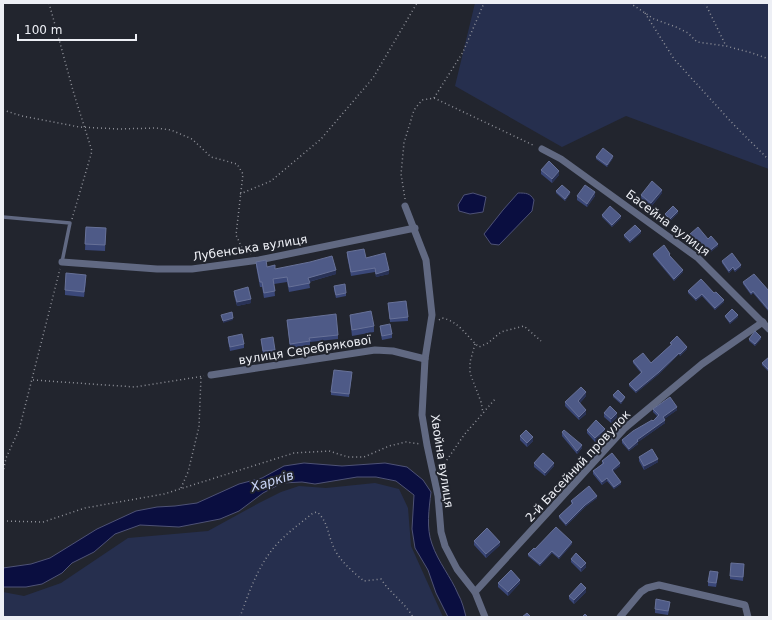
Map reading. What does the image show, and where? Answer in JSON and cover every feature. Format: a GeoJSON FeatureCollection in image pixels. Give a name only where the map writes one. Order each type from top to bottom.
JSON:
{"type":"FeatureCollection","features":[{"type":"Feature","properties":{"kind":"street","name":"Басейна вулиця"},"geometry":{"type":"LineString","coordinates":[[542,149],[561,159],[698,258],[769,329]]}},
{"type":"Feature","properties":{"kind":"street","name":"Хвойна вулиця"},"geometry":{"type":"LineString","coordinates":[[406,206],[426,260],[432,315],[425,359],[422,415],[426,445],[435,478],[441,532],[445,546],[457,569],[475,592],[485,617]]}},
{"type":"Feature","properties":{"kind":"street","name":"Лубeнська вулиця"},"geometry":{"type":"LineString","coordinates":[[62,262],[157,269],[192,269],[259,260],[415,228]]}},
{"type":"Feature","properties":{"kind":"street","name":"2-й Басейний провулок"},"geometry":{"type":"LineString","coordinates":[[475,592],[625,428],[702,364],[763,322]]}},
{"type":"Feature","properties":{"kind":"street","name":"вулиця Серебрякової"},"geometry":{"type":"LineString","coordinates":[[211,375],[375,350],[393,351],[425,359]]}},
{"type":"Feature","properties":{"kind":"street"},"geometry":{"type":"LineString","coordinates":[[620,617],[641,592],[659,585],[745,605],[748,617]]}},
{"type":"Feature","properties":{"kind":"lane"},"geometry":{"type":"LineString","coordinates":[[3,217],[70,223],[62,262]]}},
{"type":"Feature","properties":{"kind":"path"},"geometry":{"type":"LineString","coordinates":[[49,3],[92,151],[70,223]]}},
{"type":"Feature","properties":{"kind":"path"},"geometry":{"type":"LineString","coordinates":[[240,194],[271,181],[322,139],[373,78],[417,3]]}},
{"type":"Feature","properties":{"kind":"path"},"geometry":{"type":"LineString","coordinates":[[434,98],[463,52],[484,3]]}},
{"type":"Feature","properties":{"kind":"path"},"geometry":{"type":"LineString","coordinates":[[630,3],[654,19],[688,33],[697,42],[726,46],[752,53],[769,60]]}},
{"type":"Feature","properties":{"kind":"path"},"geometry":{"type":"LineString","coordinates":[[705,3],[726,46]]}},
{"type":"Feature","properties":{"kind":"path"},"geometry":{"type":"LineString","coordinates":[[645,13],[674,59],[734,125],[769,160]]}},
{"type":"Feature","properties":{"kind":"path"},"geometry":{"type":"LineString","coordinates":[[406,206],[401,174],[404,143],[414,110],[422,100],[434,98],[542,149]]}},
{"type":"Feature","properties":{"kind":"path"},"geometry":{"type":"LineString","coordinates":[[3,110],[22,116],[84,127],[120,129],[156,128],[171,130],[192,139],[211,157],[237,164],[243,174],[236,234],[242,248],[259,260]]}},
{"type":"Feature","properties":{"kind":"path"},"geometry":{"type":"LineString","coordinates":[[3,473],[6,458],[19,430],[33,380],[62,262]]}},
{"type":"Feature","properties":{"kind":"path"},"geometry":{"type":"LineString","coordinates":[[430,324],[442,318],[450,319],[459,326],[479,347],[488,343],[501,332],[524,326],[540,341]]}},
{"type":"Feature","properties":{"kind":"path"},"geometry":{"type":"LineString","coordinates":[[476,344],[470,362],[470,373],[481,402],[483,413]]}},
{"type":"Feature","properties":{"kind":"path"},"geometry":{"type":"LineString","coordinates":[[33,380],[135,387],[201,377],[199,427],[188,472],[181,488]]}},
{"type":"Feature","properties":{"kind":"path"},"geometry":{"type":"LineString","coordinates":[[435,478],[464,435],[496,398]]}},
{"type":"Feature","properties":{"kind":"path"},"geometry":{"type":"LineString","coordinates":[[3,521],[43,522],[85,508],[164,494],[294,453],[329,451],[348,457],[364,457],[389,446],[406,442],[426,445]]}},
{"type":"Feature","properties":{"kind":"path"},"geometry":{"type":"LineString","coordinates":[[240,617],[248,595],[264,562],[277,544],[288,533],[313,513],[317,512],[322,516],[334,550],[353,573],[364,581],[380,579],[388,590],[398,597],[413,617]]}},
{"type":"Feature","properties":{"kind":"shaded area"},"geometry":{"type":"Polygon","coordinates":[[[475,3],[769,3],[769,169],[626,116],[562,147],[455,86],[475,3]]]}},
{"type":"Feature","properties":{"kind":"shaded area"},"geometry":{"type":"Polygon","coordinates":[[[375,483],[399,489],[408,508],[411,546],[443,617],[3,617],[3,592],[24,596],[61,583],[128,538],[208,531],[281,492],[299,486],[326,488],[375,483]]]}},
{"type":"Feature","properties":{"kind":"water"},"geometry":{"type":"Polygon","coordinates":[[[473,193],[486,197],[483,212],[470,214],[459,211],[458,205],[464,195],[473,193]]]}},
{"type":"Feature","properties":{"kind":"water"},"geometry":{"type":"Polygon","coordinates":[[[518,193],[528,194],[531,196],[534,200],[532,211],[499,245],[491,244],[484,234],[518,193]]]}},
{"type":"Feature","properties":{"kind":"water","name":"Харків"},"geometry":{"type":"Polygon","coordinates":[[[304,463],[342,466],[385,463],[407,467],[423,480],[431,492],[429,512],[430,538],[438,557],[463,605],[466,617],[448,617],[436,593],[428,570],[415,548],[412,529],[414,495],[396,481],[376,477],[357,477],[315,484],[302,482],[282,483],[263,493],[239,511],[220,519],[179,527],[140,525],[115,534],[94,552],[72,563],[62,573],[42,584],[26,587],[3,587],[3,568],[31,564],[50,558],[97,529],[136,511],[157,507],[197,503],[239,484],[262,478],[284,466],[304,463]]]}},
{"type":"Feature","properties":{"kind":"building"},"geometry":{"type":"Polygon","coordinates":[[[603,148],[613,156],[607,165],[596,157],[603,148]]]}},
{"type":"Feature","properties":{"kind":"building"},"geometry":{"type":"Polygon","coordinates":[[[549,161],[559,171],[552,179],[541,170],[549,161]]]}},
{"type":"Feature","properties":{"kind":"building"},"geometry":{"type":"Polygon","coordinates":[[[652,181],[662,190],[651,203],[641,195],[652,181]]]}},
{"type":"Feature","properties":{"kind":"building"},"geometry":{"type":"Polygon","coordinates":[[[562,185],[570,192],[565,199],[556,191],[562,185]]]}},
{"type":"Feature","properties":{"kind":"building"},"geometry":{"type":"Polygon","coordinates":[[[585,185],[595,192],[587,204],[577,196],[585,185]]]}},
{"type":"Feature","properties":{"kind":"building"},"geometry":{"type":"Polygon","coordinates":[[[610,206],[621,216],[612,225],[602,215],[610,206]]]}},
{"type":"Feature","properties":{"kind":"building"},"geometry":{"type":"Polygon","coordinates":[[[673,206],[678,211],[670,219],[665,214],[673,206]]]}},
{"type":"Feature","properties":{"kind":"building"},"geometry":{"type":"Polygon","coordinates":[[[635,225],[641,231],[630,241],[624,235],[635,225]]]}},
{"type":"Feature","properties":{"kind":"building"},"geometry":{"type":"Polygon","coordinates":[[[86,227],[106,228],[105,245],[85,244],[86,227]]]}},
{"type":"Feature","properties":{"kind":"building"},"geometry":{"type":"Polygon","coordinates":[[[698,227],[708,239],[711,236],[718,244],[708,252],[690,234],[698,227]]]}},
{"type":"Feature","properties":{"kind":"building"},"geometry":{"type":"Polygon","coordinates":[[[664,245],[670,254],[669,255],[683,270],[674,279],[653,254],[664,245]]]}},
{"type":"Feature","properties":{"kind":"building"},"geometry":{"type":"Polygon","coordinates":[[[364,249],[366,258],[385,253],[389,270],[376,274],[375,268],[351,272],[347,252],[364,249]]]}},
{"type":"Feature","properties":{"kind":"building"},"geometry":{"type":"Polygon","coordinates":[[[732,253],[741,265],[735,270],[733,267],[729,271],[722,261],[732,253]]]}},
{"type":"Feature","properties":{"kind":"building"},"geometry":{"type":"Polygon","coordinates":[[[332,256],[336,270],[308,278],[310,283],[289,287],[287,277],[273,279],[275,291],[264,293],[256,262],[266,260],[267,267],[275,265],[275,269],[332,256]]]}},
{"type":"Feature","properties":{"kind":"building"},"geometry":{"type":"Polygon","coordinates":[[[66,273],[86,275],[84,292],[65,290],[66,273]]]}},
{"type":"Feature","properties":{"kind":"building"},"geometry":{"type":"Polygon","coordinates":[[[754,274],[769,291],[769,310],[753,291],[751,293],[743,282],[754,274]]]}},
{"type":"Feature","properties":{"kind":"building"},"geometry":{"type":"Polygon","coordinates":[[[701,279],[714,293],[716,292],[724,300],[715,308],[702,294],[696,299],[688,291],[701,279]]]}},
{"type":"Feature","properties":{"kind":"building"},"geometry":{"type":"Polygon","coordinates":[[[345,284],[346,293],[336,295],[334,286],[345,284]]]}},
{"type":"Feature","properties":{"kind":"building"},"geometry":{"type":"Polygon","coordinates":[[[248,287],[251,299],[237,302],[234,291],[248,287]]]}},
{"type":"Feature","properties":{"kind":"building"},"geometry":{"type":"Polygon","coordinates":[[[406,301],[408,317],[390,319],[388,303],[406,301]]]}},
{"type":"Feature","properties":{"kind":"building"},"geometry":{"type":"Polygon","coordinates":[[[732,309],[738,315],[730,322],[725,316],[732,309]]]}},
{"type":"Feature","properties":{"kind":"building"},"geometry":{"type":"Polygon","coordinates":[[[371,311],[374,326],[352,330],[350,315],[371,311]]]}},
{"type":"Feature","properties":{"kind":"building"},"geometry":{"type":"Polygon","coordinates":[[[232,312],[233,318],[223,321],[221,315],[232,312]]]}},
{"type":"Feature","properties":{"kind":"building"},"geometry":{"type":"Polygon","coordinates":[[[336,314],[338,335],[309,338],[310,341],[290,344],[287,320],[336,314]]]}},
{"type":"Feature","properties":{"kind":"building"},"geometry":{"type":"Polygon","coordinates":[[[390,324],[392,334],[382,336],[380,326],[390,324]]]}},
{"type":"Feature","properties":{"kind":"building"},"geometry":{"type":"Polygon","coordinates":[[[755,331],[761,337],[755,344],[749,339],[755,331]]]}},
{"type":"Feature","properties":{"kind":"building"},"geometry":{"type":"Polygon","coordinates":[[[242,334],[244,344],[230,347],[228,337],[242,334]]]}},
{"type":"Feature","properties":{"kind":"building"},"geometry":{"type":"Polygon","coordinates":[[[677,336],[687,347],[636,391],[629,384],[642,372],[633,361],[643,353],[651,363],[672,344],[670,343],[677,336]]]}},
{"type":"Feature","properties":{"kind":"building"},"geometry":{"type":"Polygon","coordinates":[[[273,337],[275,350],[263,351],[261,339],[273,337]]]}},
{"type":"Feature","properties":{"kind":"building"},"geometry":{"type":"Polygon","coordinates":[[[769,357],[769,370],[762,363],[769,357]]]}},
{"type":"Feature","properties":{"kind":"building"},"geometry":{"type":"Polygon","coordinates":[[[334,370],[352,372],[349,394],[331,392],[334,370]]]}},
{"type":"Feature","properties":{"kind":"building"},"geometry":{"type":"Polygon","coordinates":[[[581,387],[586,392],[578,401],[586,410],[579,417],[565,402],[581,387]]]}},
{"type":"Feature","properties":{"kind":"building"},"geometry":{"type":"Polygon","coordinates":[[[618,390],[625,397],[621,402],[613,395],[618,390]]]}},
{"type":"Feature","properties":{"kind":"building"},"geometry":{"type":"Polygon","coordinates":[[[670,397],[677,407],[663,417],[665,420],[637,440],[638,441],[629,449],[622,440],[633,431],[652,420],[653,421],[659,415],[653,409],[670,397]]]}},
{"type":"Feature","properties":{"kind":"building"},"geometry":{"type":"Polygon","coordinates":[[[610,406],[617,413],[611,419],[604,413],[610,406]]]}},
{"type":"Feature","properties":{"kind":"building"},"geometry":{"type":"Polygon","coordinates":[[[596,420],[605,429],[595,438],[587,430],[596,420]]]}},
{"type":"Feature","properties":{"kind":"building"},"geometry":{"type":"Polygon","coordinates":[[[526,430],[533,437],[527,443],[520,436],[526,430]]]}},
{"type":"Feature","properties":{"kind":"building"},"geometry":{"type":"Polygon","coordinates":[[[564,430],[582,445],[577,451],[562,432],[564,430]]]}},
{"type":"Feature","properties":{"kind":"building"},"geometry":{"type":"Polygon","coordinates":[[[652,449],[658,459],[644,466],[639,457],[652,449]]]}},
{"type":"Feature","properties":{"kind":"building"},"geometry":{"type":"Polygon","coordinates":[[[543,453],[554,463],[545,473],[534,463],[543,453]]]}},
{"type":"Feature","properties":{"kind":"building"},"geometry":{"type":"Polygon","coordinates":[[[612,453],[620,463],[612,470],[621,482],[614,487],[607,478],[602,482],[593,471],[604,463],[602,461],[612,453]]]}},
{"type":"Feature","properties":{"kind":"building"},"geometry":{"type":"Polygon","coordinates":[[[589,486],[597,496],[585,505],[566,524],[559,516],[573,503],[571,501],[589,486]]]}},
{"type":"Feature","properties":{"kind":"building"},"geometry":{"type":"Polygon","coordinates":[[[556,527],[572,542],[559,557],[552,551],[540,564],[528,554],[534,548],[535,549],[556,527]]]}},
{"type":"Feature","properties":{"kind":"building"},"geometry":{"type":"Polygon","coordinates":[[[487,528],[500,542],[486,554],[474,541],[487,528]]]}},
{"type":"Feature","properties":{"kind":"building"},"geometry":{"type":"Polygon","coordinates":[[[576,553],[586,563],[581,568],[571,559],[576,553]]]}},
{"type":"Feature","properties":{"kind":"building"},"geometry":{"type":"Polygon","coordinates":[[[731,563],[744,564],[743,577],[730,576],[731,563]]]}},
{"type":"Feature","properties":{"kind":"building"},"geometry":{"type":"Polygon","coordinates":[[[511,570],[520,580],[508,592],[498,583],[511,570]]]}},
{"type":"Feature","properties":{"kind":"building"},"geometry":{"type":"Polygon","coordinates":[[[710,571],[718,572],[716,583],[708,582],[710,571]]]}},
{"type":"Feature","properties":{"kind":"building"},"geometry":{"type":"Polygon","coordinates":[[[581,583],[586,588],[574,600],[569,596],[581,583]]]}},
{"type":"Feature","properties":{"kind":"building"},"geometry":{"type":"Polygon","coordinates":[[[656,599],[670,602],[668,611],[655,609],[656,599]]]}},
{"type":"Feature","properties":{"kind":"building"},"geometry":{"type":"Polygon","coordinates":[[[527,613],[531,617],[522,617],[527,613]]]}}]}
